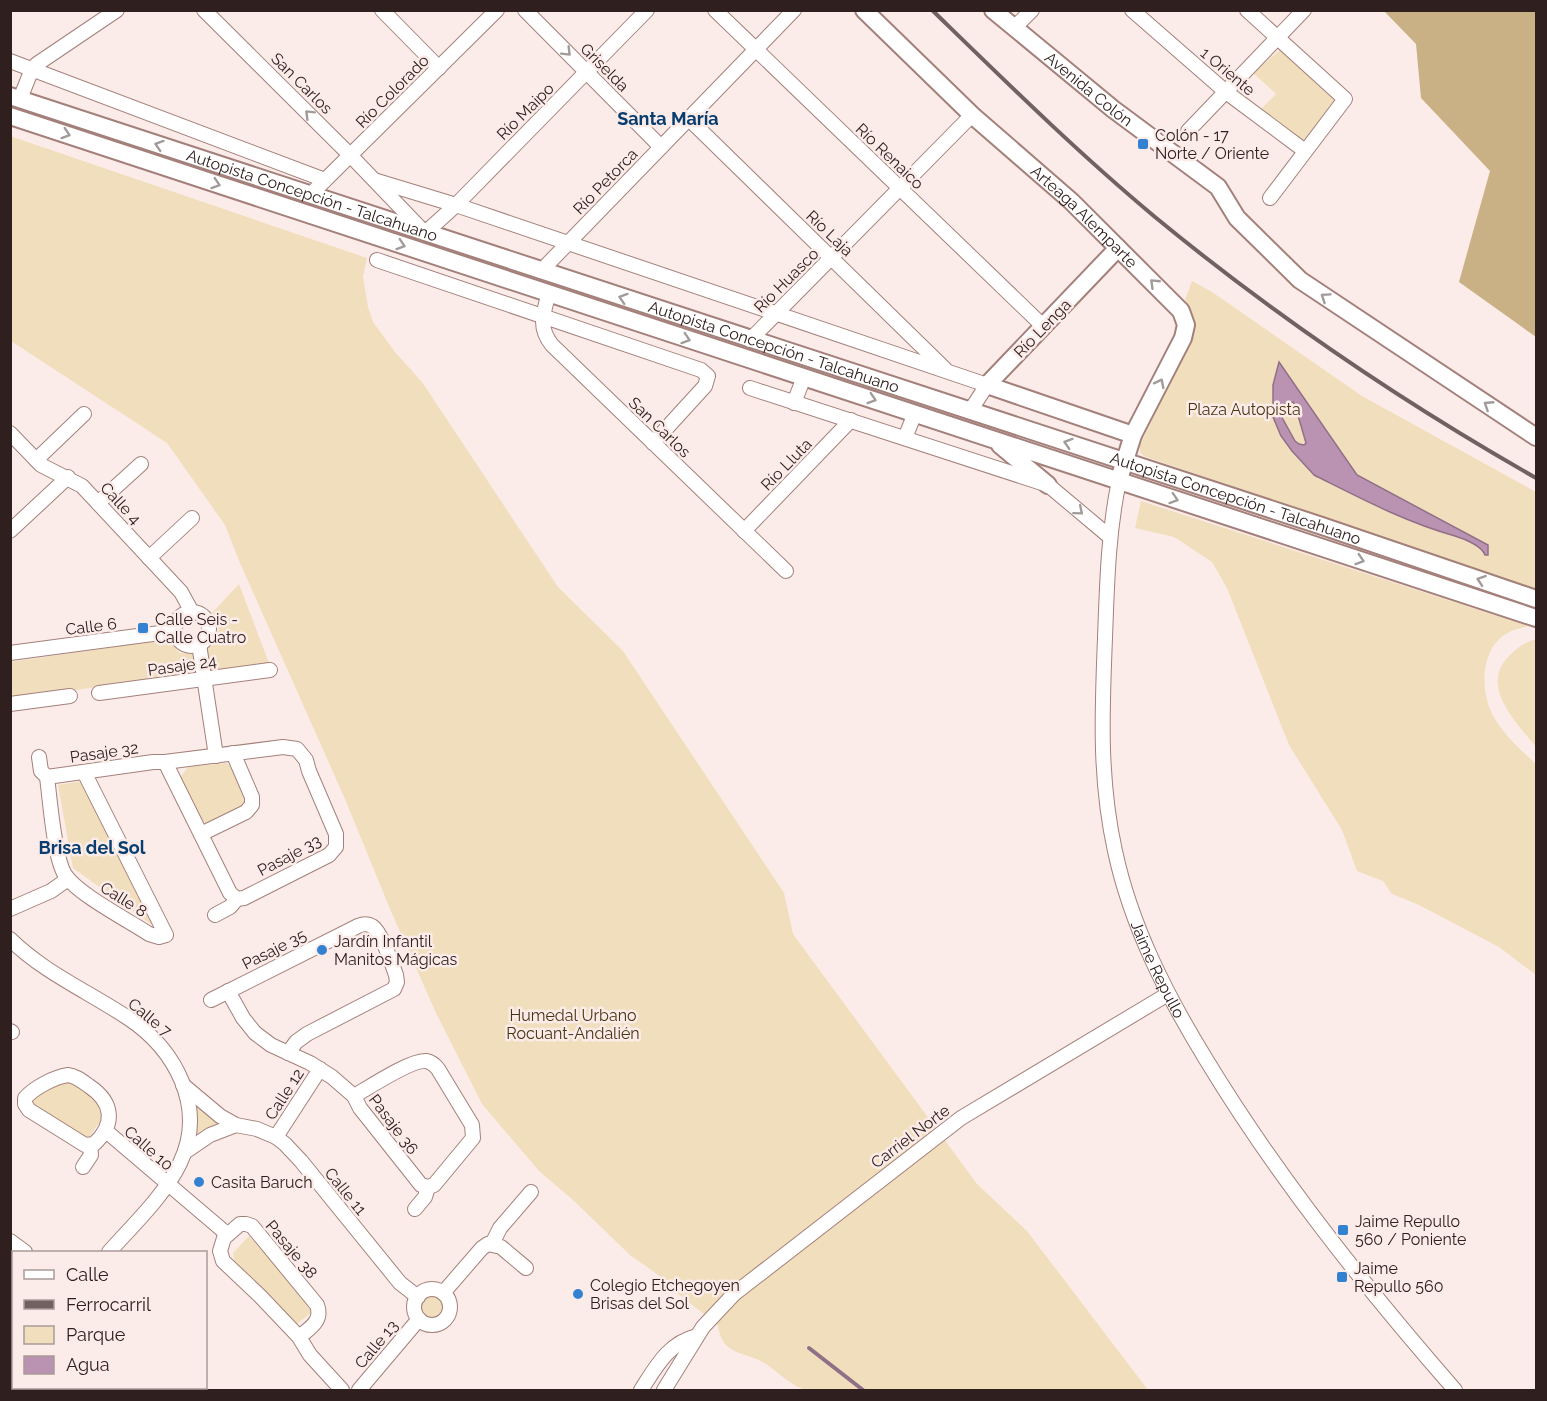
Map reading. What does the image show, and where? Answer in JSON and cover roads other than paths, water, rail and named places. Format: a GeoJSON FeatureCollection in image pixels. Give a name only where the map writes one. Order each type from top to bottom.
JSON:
{"type":"FeatureCollection","features":[{"type":"Feature","properties":{"kind":"main road","name":"Arteaga Alemparte"},"geometry":{"type":"LineString","coordinates":[[864,10],[972,116],[1064,195],[1178,306],[1186,325],[1183,338],[1133,435],[1124,462]]}},
{"type":"Feature","properties":{"kind":"main road","name":"Avenida Colón"},"geometry":{"type":"LineString","coordinates":[[993,10],[1113,109],[1218,187],[1237,218],[1300,280],[1536,436]]}},
{"type":"Feature","properties":{"kind":"main road","name":"Autopista Concepción - Talcahuano"},"geometry":{"type":"LineString","coordinates":[[15,98],[1536,599]]}},
{"type":"Feature","properties":{"kind":"main road","name":"Autopista Concepción - Talcahuano"},"geometry":{"type":"LineString","coordinates":[[10,116],[1536,618]]}},
{"type":"Feature","properties":{"kind":"main road","name":"Río Lenga"},"geometry":{"type":"LineString","coordinates":[[987,385],[1118,248]]}},
{"type":"Feature","properties":{"kind":"main road"},"geometry":{"type":"LineString","coordinates":[[987,385],[1133,435]]}},
{"type":"Feature","properties":{"kind":"main road"},"geometry":{"type":"LineString","coordinates":[[989,437],[1048,485]]}},
{"type":"Feature","properties":{"kind":"main road","name":"Jaime Repullo"},"geometry":{"type":"LineString","coordinates":[[1119,481],[1124,462]]}},
{"type":"Feature","properties":{"kind":"street"},"geometry":{"type":"LineString","coordinates":[[15,98],[32,69],[117,10]]}},
{"type":"Feature","properties":{"kind":"street","name":"San Carlos"},"geometry":{"type":"LineString","coordinates":[[204,10],[425,233]]}},
{"type":"Feature","properties":{"kind":"street"},"geometry":{"type":"LineString","coordinates":[[382,10],[439,68]]}},
{"type":"Feature","properties":{"kind":"street","name":"Río Colorado"},"geometry":{"type":"LineString","coordinates":[[310,195],[497,10]]}},
{"type":"Feature","properties":{"kind":"street","name":"Griselda"},"geometry":{"type":"LineString","coordinates":[[525,10],[662,147]]}},
{"type":"Feature","properties":{"kind":"street","name":"Río Maipo"},"geometry":{"type":"LineString","coordinates":[[425,233],[456,205],[647,10]]}},
{"type":"Feature","properties":{"kind":"street","name":"Río Renaico"},"geometry":{"type":"LineString","coordinates":[[715,10],[1043,326]]}},
{"type":"Feature","properties":{"kind":"street","name":"Río Petorca"},"geometry":{"type":"LineString","coordinates":[[541,271],[794,10]]}},
{"type":"Feature","properties":{"kind":"street"},"geometry":{"type":"LineString","coordinates":[[1014,28],[1032,10]]}},
{"type":"Feature","properties":{"kind":"street","name":"1 Oriente"},"geometry":{"type":"LineString","coordinates":[[1132,10],[1226,92],[1305,151]]}},
{"type":"Feature","properties":{"kind":"street"},"geometry":{"type":"LineString","coordinates":[[1247,10],[1345,99],[1270,198]]}},
{"type":"Feature","properties":{"kind":"street"},"geometry":{"type":"LineString","coordinates":[[1188,131],[1304,10]]}},
{"type":"Feature","properties":{"kind":"street"},"geometry":{"type":"LineString","coordinates":[[10,61],[325,180]]}},
{"type":"Feature","properties":{"kind":"street","name":"Río Huasco"},"geometry":{"type":"LineString","coordinates":[[750,340],[972,116]]}},
{"type":"Feature","properties":{"kind":"street","name":"Río Laja"},"geometry":{"type":"LineString","coordinates":[[689,118],[948,372]]}},
{"type":"Feature","properties":{"kind":"street"},"geometry":{"type":"LineString","coordinates":[[376,181],[456,205],[987,385]]}},
{"type":"Feature","properties":{"kind":"street"},"geometry":{"type":"LineString","coordinates":[[377,260],[701,370],[708,376],[705,387],[653,443]]}},
{"type":"Feature","properties":{"kind":"street"},"geometry":{"type":"LineString","coordinates":[[542,316],[549,293]]}},
{"type":"Feature","properties":{"kind":"street","name":"San Carlos"},"geometry":{"type":"LineString","coordinates":[[542,316],[544,332],[552,345],[786,571]]}},
{"type":"Feature","properties":{"kind":"street"},"geometry":{"type":"LineString","coordinates":[[794,403],[804,377]]}},
{"type":"Feature","properties":{"kind":"street","name":"Río Lenga"},"geometry":{"type":"LineString","coordinates":[[970,411],[987,385]]}},
{"type":"Feature","properties":{"kind":"street"},"geometry":{"type":"LineString","coordinates":[[750,388],[1048,485],[1110,537]]}},
{"type":"Feature","properties":{"kind":"street"},"geometry":{"type":"LineString","coordinates":[[905,438],[915,413]]}},
{"type":"Feature","properties":{"kind":"street"},"geometry":{"type":"LineString","coordinates":[[36,460],[84,414]]}},
{"type":"Feature","properties":{"kind":"street","name":"Río Lluta"},"geometry":{"type":"LineString","coordinates":[[744,531],[851,420]]}},
{"type":"Feature","properties":{"kind":"street","name":"Calle 4"},"geometry":{"type":"LineString","coordinates":[[10,433],[47,469],[68,477],[82,486],[185,597],[192,612],[203,616],[208,626],[207,636],[199,644],[216,756]]}},
{"type":"Feature","properties":{"kind":"street"},"geometry":{"type":"LineString","coordinates":[[99,503],[141,464]]}},
{"type":"Feature","properties":{"kind":"street"},"geometry":{"type":"LineString","coordinates":[[10,531],[68,477]]}},
{"type":"Feature","properties":{"kind":"street","name":"Jaime Repullo"},"geometry":{"type":"LineString","coordinates":[[1119,481],[1110,537],[1102,731],[1109,825],[1121,878],[1138,924],[1168,994],[1222,1086],[1288,1183],[1361,1278],[1455,1390]]}},
{"type":"Feature","properties":{"kind":"street"},"geometry":{"type":"LineString","coordinates":[[149,558],[192,518]]}},
{"type":"Feature","properties":{"kind":"street"},"geometry":{"type":"LineString","coordinates":[[192,612],[179,618],[176,631],[182,643],[191,646],[199,644]]}},
{"type":"Feature","properties":{"kind":"street","name":"Calle 6"},"geometry":{"type":"LineString","coordinates":[[10,653],[176,631]]}},
{"type":"Feature","properties":{"kind":"street","name":"Pasaje 24"},"geometry":{"type":"LineString","coordinates":[[99,693],[270,670]]}},
{"type":"Feature","properties":{"kind":"street"},"geometry":{"type":"LineString","coordinates":[[10,704],[70,696]]}},
{"type":"Feature","properties":{"kind":"street","name":"Pasaje 33"},"geometry":{"type":"LineString","coordinates":[[215,915],[230,908],[237,899],[244,898],[329,855],[336,846],[336,834],[306,760],[297,749],[288,747],[233,753]]}},
{"type":"Feature","properties":{"kind":"street"},"geometry":{"type":"LineString","coordinates":[[201,834],[246,813],[252,806],[252,797],[233,753],[165,762],[230,894],[237,899]]}},
{"type":"Feature","properties":{"kind":"street"},"geometry":{"type":"LineString","coordinates":[[10,909],[51,891],[68,879],[59,861],[47,777],[41,771],[39,757]]}},
{"type":"Feature","properties":{"kind":"street","name":"Pasaje 32"},"geometry":{"type":"LineString","coordinates":[[47,777],[165,762]]}},
{"type":"Feature","properties":{"kind":"street","name":"Calle 8"},"geometry":{"type":"LineString","coordinates":[[68,879],[77,888],[149,934],[159,937],[166,935],[84,772]]}},
{"type":"Feature","properties":{"kind":"street","name":"Pasaje 35"},"geometry":{"type":"LineString","coordinates":[[211,1000],[358,926],[369,924],[376,929],[396,975],[397,982],[394,989],[307,1034],[296,1042],[288,1053]]}},
{"type":"Feature","properties":{"kind":"street","name":"Calle 7"},"geometry":{"type":"LineString","coordinates":[[10,939],[27,954],[128,1018],[151,1036],[171,1059],[183,1085],[189,1118],[180,1163],[166,1184],[110,1251]]}},
{"type":"Feature","properties":{"kind":"street","name":"Calle 12"},"geometry":{"type":"LineString","coordinates":[[228,991],[255,1034],[271,1045],[320,1069],[354,1096]]}},
{"type":"Feature","properties":{"kind":"street","name":"Carriel Norte"},"geometry":{"type":"LineString","coordinates":[[664,1390],[710,1317],[734,1294],[961,1118],[1168,994]]}},
{"type":"Feature","properties":{"kind":"street","name":"Pasaje 36"},"geometry":{"type":"LineString","coordinates":[[415,1209],[425,1197],[428,1187],[437,1182],[471,1142],[474,1133],[472,1125],[436,1066],[430,1062],[419,1062],[354,1096],[360,1108],[415,1179],[421,1185],[428,1187]]}},
{"type":"Feature","properties":{"kind":"street","name":"Calle 12"},"geometry":{"type":"LineString","coordinates":[[276,1137],[320,1069]]}},
{"type":"Feature","properties":{"kind":"street"},"geometry":{"type":"LineString","coordinates":[[73,1076],[96,1090],[104,1098],[109,1114],[106,1131],[97,1142],[90,1146],[85,1145],[18,1101],[58,1077],[73,1076]]}},
{"type":"Feature","properties":{"kind":"street","name":"Calle 11"},"geometry":{"type":"LineString","coordinates":[[183,1085],[207,1106],[236,1125],[276,1137],[294,1152],[400,1283],[418,1297]]}},
{"type":"Feature","properties":{"kind":"street"},"geometry":{"type":"LineString","coordinates":[[184,1152],[210,1135],[236,1125]]}},
{"type":"Feature","properties":{"kind":"street","name":"Calle 10"},"geometry":{"type":"LineString","coordinates":[[106,1131],[227,1234]]}},
{"type":"Feature","properties":{"kind":"street"},"geometry":{"type":"LineString","coordinates":[[83,1167],[91,1155],[90,1146]]}},
{"type":"Feature","properties":{"kind":"street"},"geometry":{"type":"LineString","coordinates":[[492,1244],[500,1228],[531,1192]]}},
{"type":"Feature","properties":{"kind":"street","name":"Pasaje 38"},"geometry":{"type":"LineString","coordinates":[[227,1234],[240,1224],[252,1226],[317,1305],[320,1312],[318,1320],[298,1337]]}},
{"type":"Feature","properties":{"kind":"street"},"geometry":{"type":"LineString","coordinates":[[227,1234],[220,1246],[223,1262],[260,1296],[342,1390]]}},
{"type":"Feature","properties":{"kind":"street"},"geometry":{"type":"LineString","coordinates":[[10,1241],[25,1251]]}},
{"type":"Feature","properties":{"kind":"street"},"geometry":{"type":"LineString","coordinates":[[418,1297],[429,1290],[443,1293],[482,1248],[492,1244],[501,1247],[526,1268]]}},
{"type":"Feature","properties":{"kind":"street","name":"Calle 13"},"geometry":{"type":"LineString","coordinates":[[418,1297],[414,1306],[419,1319],[433,1325],[447,1317],[450,1307],[443,1293]]}},
{"type":"Feature","properties":{"kind":"street","name":"Calle 13"},"geometry":{"type":"LineString","coordinates":[[359,1390],[419,1319]]}},
{"type":"Feature","properties":{"kind":"street","name":"Carriel Norte"},"geometry":{"type":"LineString","coordinates":[[641,1390],[667,1352],[682,1341],[697,1336]]}},
{"type":"Feature","properties":{"kind":"water"},"geometry":{"type":"Polygon","coordinates":[[[1279,362],[1357,475],[1488,545],[1488,555],[1468,541],[1401,517],[1314,475],[1281,436],[1273,417],[1273,385],[1279,362]],[[1293,402],[1283,404],[1279,412],[1295,441],[1304,445],[1306,443],[1293,402]]]}},
{"type":"Feature","properties":{"kind":"water"},"geometry":{"type":"Polygon","coordinates":[[[10,1335],[12,1338],[12,1389],[84,1390],[11,1390],[10,1335]]]}},
{"type":"Feature","properties":{"kind":"waterway"},"geometry":{"type":"LineString","coordinates":[[809,1348],[863,1390]]}},
{"type":"Feature","properties":{"kind":"railway"},"geometry":{"type":"LineString","coordinates":[[932,10],[1098,167],[1200,253],[1340,356],[1437,419],[1536,478]]}},
{"type":"Feature","properties":{"kind":"place","name":"Colón - 17 Norte / Oriente"},"geometry":{"type":"Point","coordinates":[1143,144]}},
{"type":"Feature","properties":{"kind":"place","name":"Calle Seis - Calle Cuatro"},"geometry":{"type":"Point","coordinates":[143,628]}},
{"type":"Feature","properties":{"kind":"place","name":"Jardín Infantil Manitos Mágicas"},"geometry":{"type":"Point","coordinates":[322,950]}},
{"type":"Feature","properties":{"kind":"place","name":"Casita Baruch"},"geometry":{"type":"Point","coordinates":[199,1182]}},
{"type":"Feature","properties":{"kind":"place","name":"Jaime Repullo 560 / Poniente"},"geometry":{"type":"Point","coordinates":[1343,1230]}},
{"type":"Feature","properties":{"kind":"place","name":"Jaime Repullo 560"},"geometry":{"type":"Point","coordinates":[1342,1277]}},
{"type":"Feature","properties":{"kind":"place","name":"Colegio Etchegoyen Brisas del Sol"},"geometry":{"type":"Point","coordinates":[578,1294]}},
{"type":"Feature","properties":{"kind":"district","name":"Santa María"},"geometry":{"type":"Point","coordinates":[668,119]}},
{"type":"Feature","properties":{"kind":"district","name":"Brisa del Sol"},"geometry":{"type":"Point","coordinates":[92,848]}},
{"type":"Feature","properties":{"kind":"park label","name":"Plaza Autopista"},"geometry":{"type":"Point","coordinates":[1244,409]}},
{"type":"Feature","properties":{"kind":"park label","name":"Humedal Urbano Rocuant-Andalién"},"geometry":{"type":"Point","coordinates":[573,1024]}}]}
